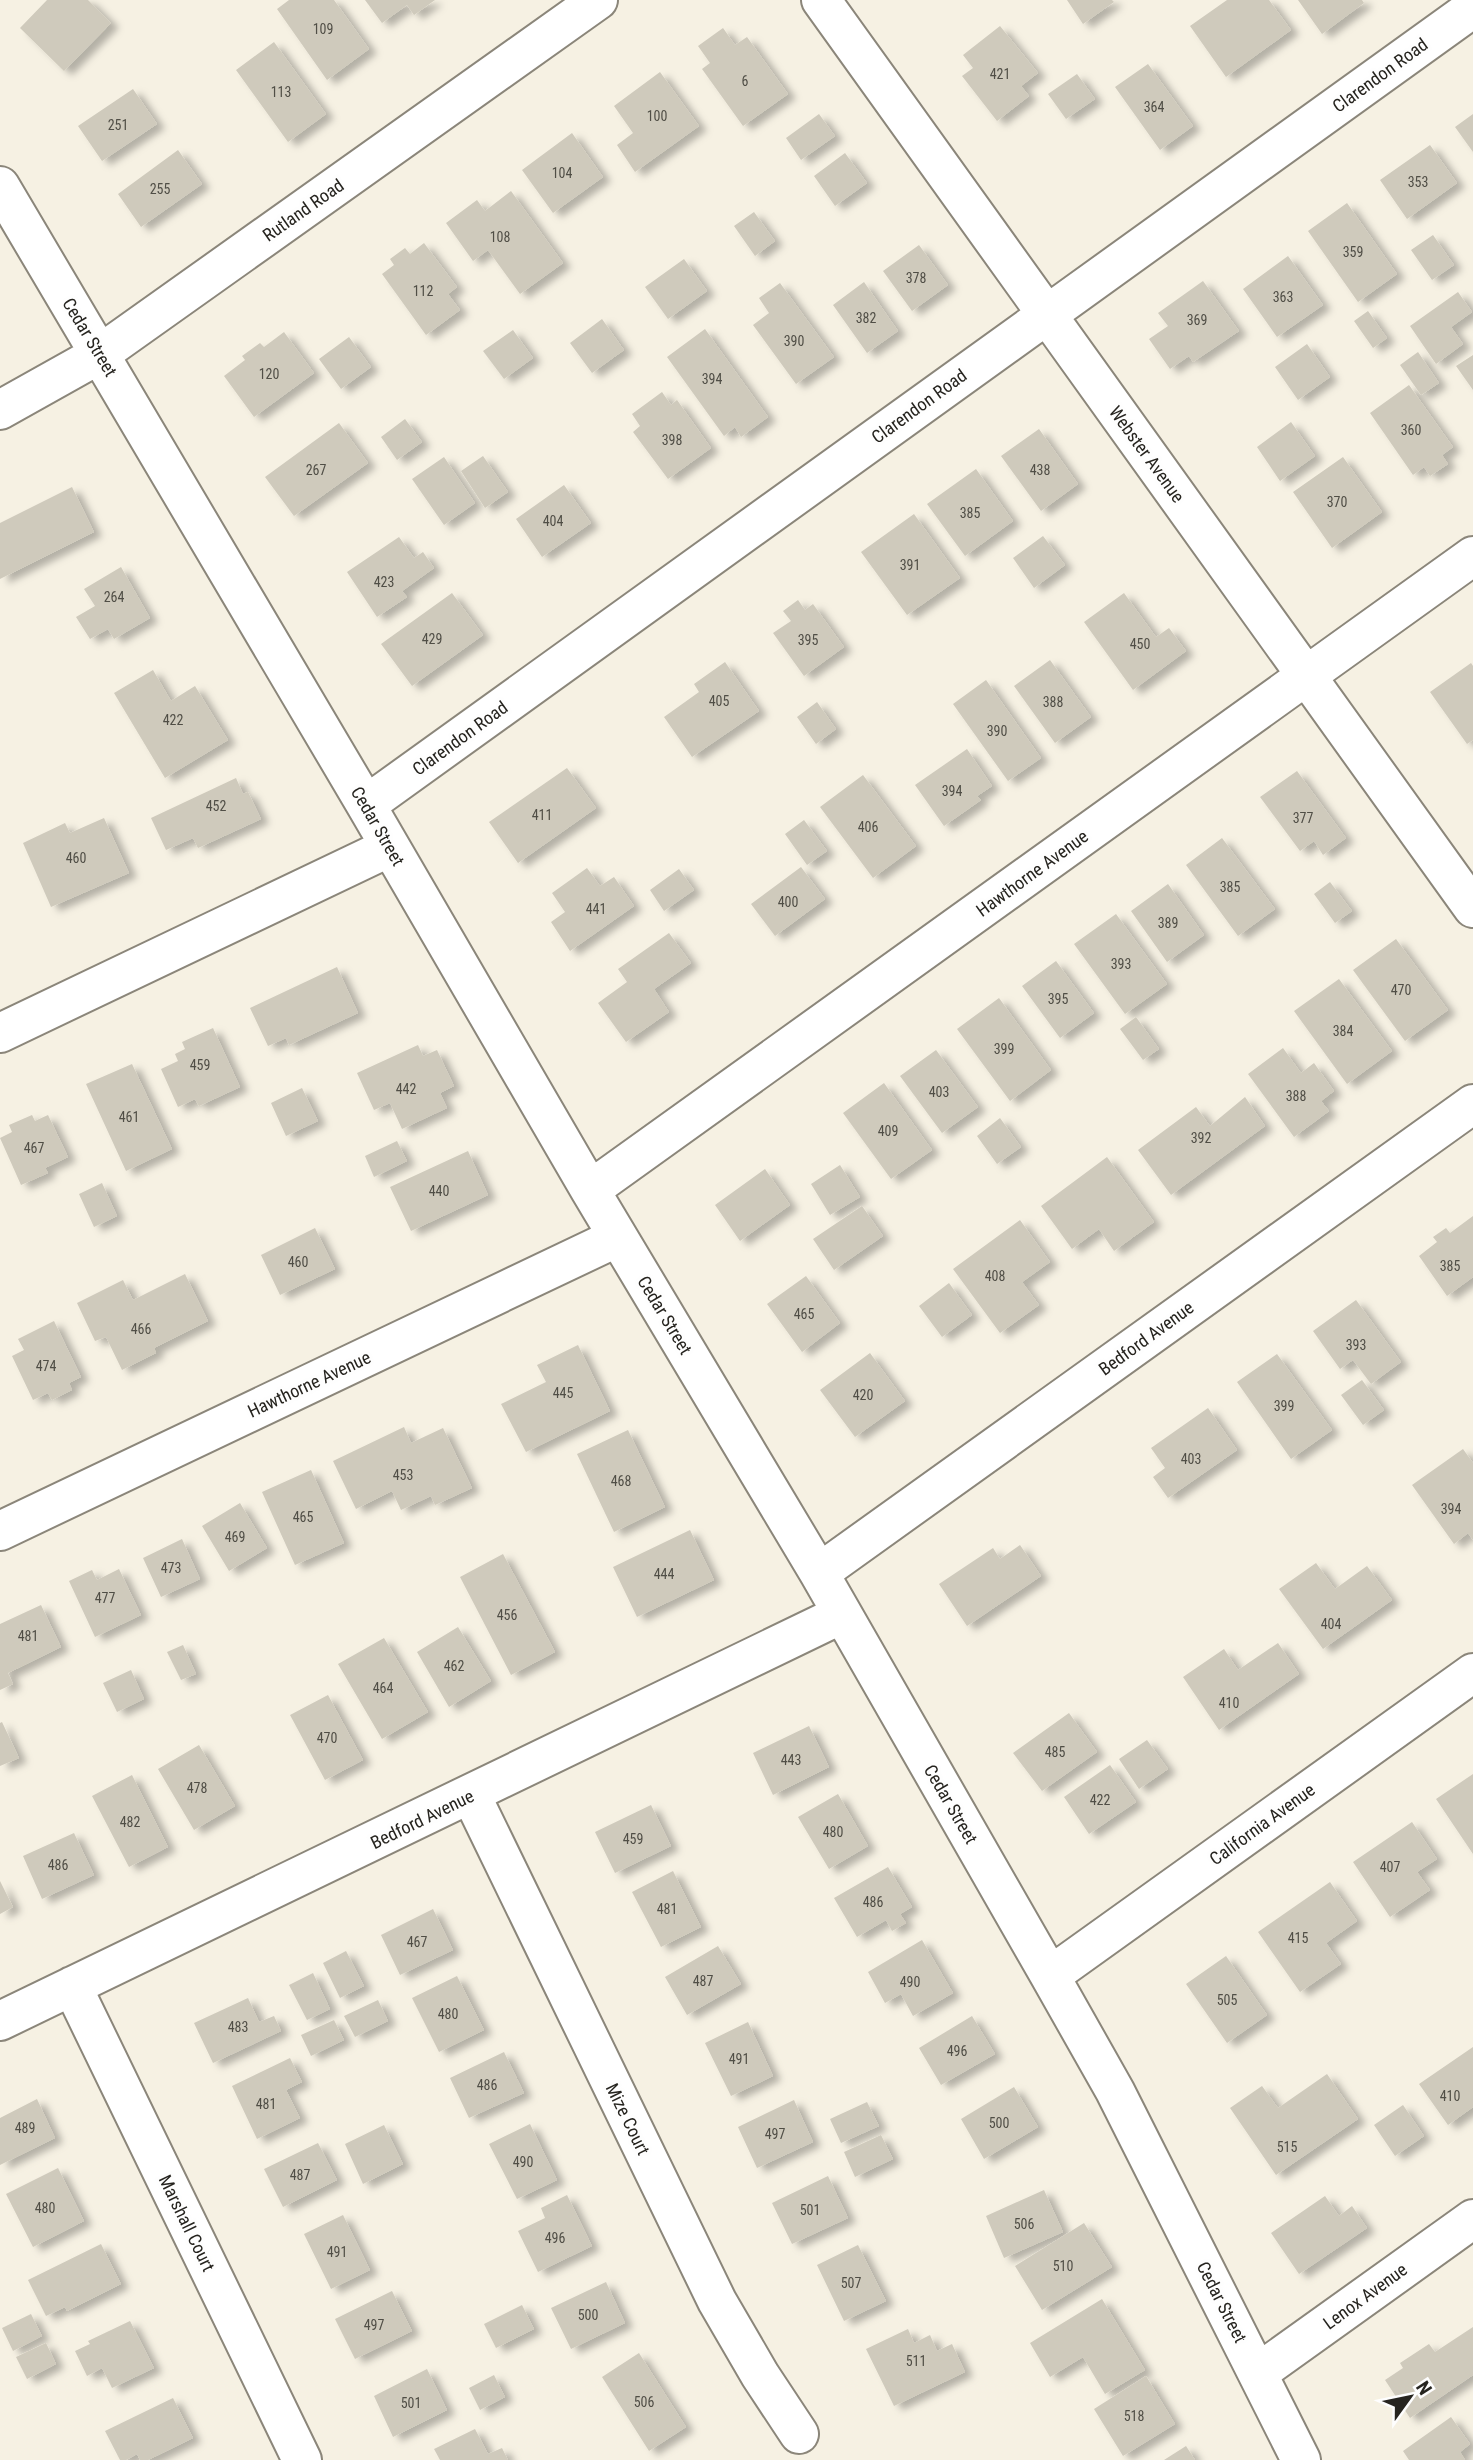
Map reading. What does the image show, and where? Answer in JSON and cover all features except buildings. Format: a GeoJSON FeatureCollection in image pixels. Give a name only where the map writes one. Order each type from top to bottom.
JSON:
{"type":"FeatureCollection","features":[{"type":"Feature","properties":{"kind":"street","name":"Rutland Road"},"geometry":{"type":"LineString","coordinates":[[0,410],[100,354],[598,0]]}},
{"type":"Feature","properties":{"kind":"street","name":"Webster Avenue"},"geometry":{"type":"LineString","coordinates":[[821,0],[1473,908]]}},
{"type":"Feature","properties":{"kind":"street","name":"Clarendon Road"},"geometry":{"type":"LineString","coordinates":[[366,805],[1473,8]]}},
{"type":"Feature","properties":{"kind":"street","name":"Cedar Street"},"geometry":{"type":"LineString","coordinates":[[0,186],[590,1190],[819,1573],[1050,1976],[1115,2091],[1301,2460]]}},
{"type":"Feature","properties":{"kind":"street","name":"Hawthorne Avenue"},"geometry":{"type":"LineString","coordinates":[[590,1190],[1473,556]]}},
{"type":"Feature","properties":{"kind":"street"},"geometry":{"type":"LineString","coordinates":[[0,1033],[390,846]]}},
{"type":"Feature","properties":{"kind":"street","name":"Bedford Avenue"},"geometry":{"type":"LineString","coordinates":[[819,1573],[1473,1104]]}},
{"type":"Feature","properties":{"kind":"street","name":"Hawthorne Avenue"},"geometry":{"type":"LineString","coordinates":[[0,1531],[618,1237]]}},
{"type":"Feature","properties":{"kind":"street","name":"Bedford Avenue"},"geometry":{"type":"LineString","coordinates":[[0,2021],[842,1614]]}},
{"type":"Feature","properties":{"kind":"street","name":"California Avenue"},"geometry":{"type":"LineString","coordinates":[[1050,1976],[1473,1672]]}},
{"type":"Feature","properties":{"kind":"street","name":"Mize Court"},"geometry":{"type":"LineString","coordinates":[[471,1795],[717,2301],[760,2375],[799,2434]]}},
{"type":"Feature","properties":{"kind":"street","name":"Marshall Court"},"geometry":{"type":"LineString","coordinates":[[72,1986],[302,2460]]}},
{"type":"Feature","properties":{"kind":"street","name":"Lenox Avenue"},"geometry":{"type":"LineString","coordinates":[[1258,2373],[1473,2219]]}}]}
